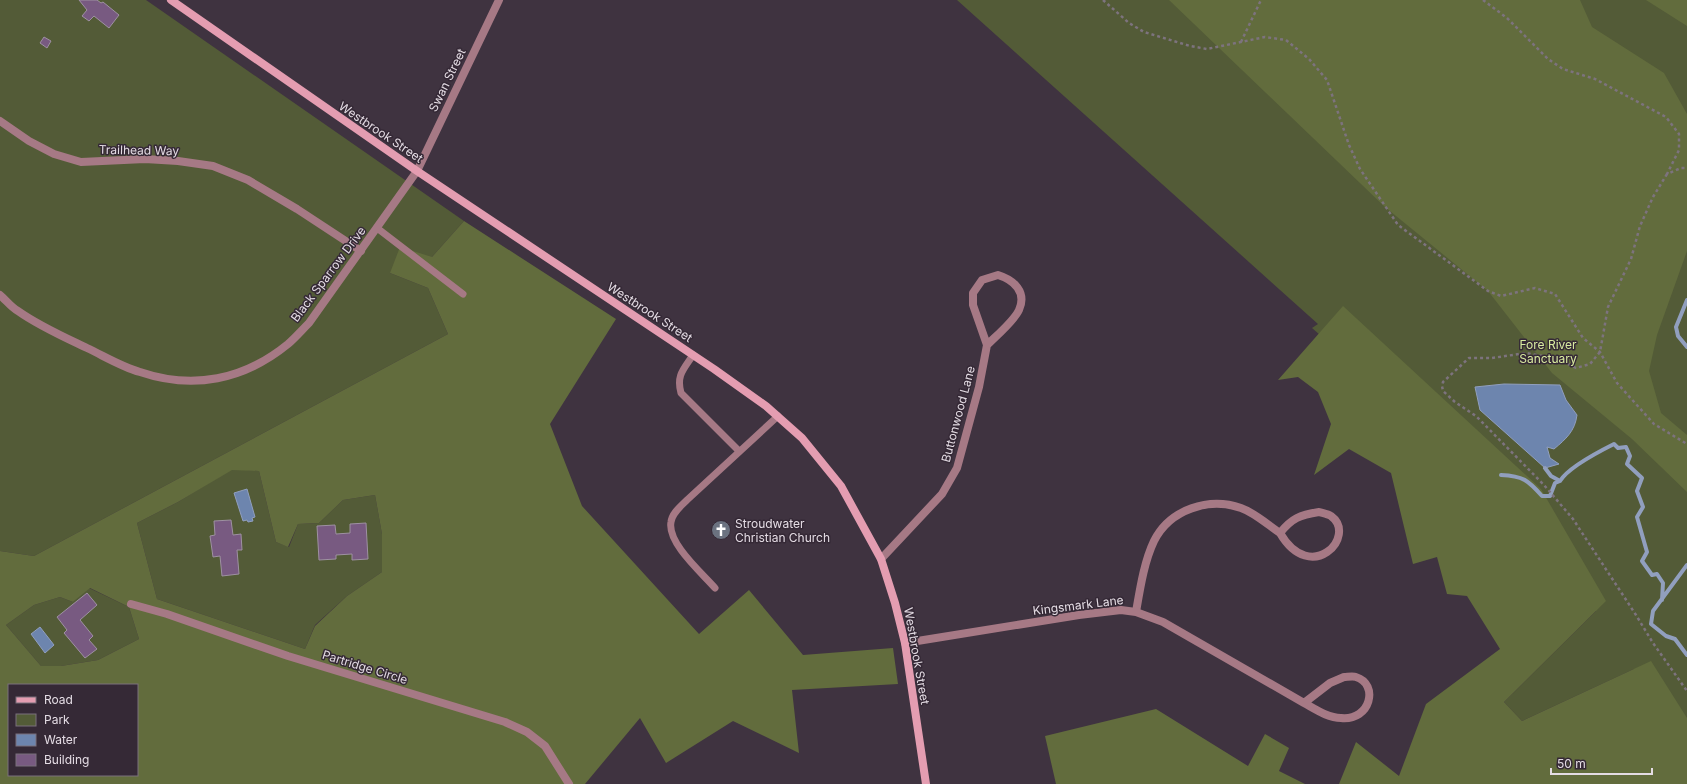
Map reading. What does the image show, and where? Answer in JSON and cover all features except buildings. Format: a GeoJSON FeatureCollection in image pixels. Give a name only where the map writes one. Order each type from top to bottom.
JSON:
{"type":"FeatureCollection","features":[{"type":"Feature","properties":{"kind":"main road","name":"Westbrook Street"},"geometry":{"type":"LineString","coordinates":[[171,0],[417,171],[743,389],[778,416],[802,438],[841,486],[881,559],[896,603],[905,643],[926,784]]}},
{"type":"Feature","properties":{"kind":"street","name":"Swan Street"},"geometry":{"type":"LineString","coordinates":[[417,171],[499,0]]}},
{"type":"Feature","properties":{"kind":"street","name":"Trailhead Way"},"geometry":{"type":"LineString","coordinates":[[0,121],[29,141],[54,154],[81,162],[145,160],[178,161],[213,166],[248,180],[297,209],[361,251]]}},
{"type":"Feature","properties":{"kind":"street","name":"Black Sparrow Drive"},"geometry":{"type":"LineString","coordinates":[[0,294],[16,310],[42,326],[139,372],[166,379],[193,381],[217,379],[239,373],[263,362],[288,344],[309,323],[417,171]]}},
{"type":"Feature","properties":{"kind":"street"},"geometry":{"type":"LineString","coordinates":[[998,275],[1009,278],[1018,286],[1021,297],[1019,310],[987,345],[973,305],[973,293],[982,280],[998,275]]}},
{"type":"Feature","properties":{"kind":"street","name":"Buttonwood Lane"},"geometry":{"type":"LineString","coordinates":[[881,559],[942,494],[957,468],[979,387],[987,345]]}},
{"type":"Feature","properties":{"kind":"street"},"geometry":{"type":"LineString","coordinates":[[1136,612],[1148,559],[1155,540],[1167,524],[1178,514],[1194,506],[1223,504],[1242,508],[1280,532],[1285,541],[1294,549],[1304,555],[1318,557],[1332,549],[1339,536],[1338,524],[1331,516],[1319,512],[1304,515],[1290,521],[1280,532]]}},
{"type":"Feature","properties":{"kind":"street","name":"Partridge Circle"},"geometry":{"type":"LineString","coordinates":[[131,604],[167,614],[295,658],[505,722],[527,732],[545,746],[569,784]]}},
{"type":"Feature","properties":{"kind":"street","name":"Kingsmark Lane"},"geometry":{"type":"LineString","coordinates":[[905,643],[1079,615],[1120,610],[1136,612],[1163,622],[1304,702],[1335,717],[1355,718],[1367,708],[1370,694],[1366,684],[1356,677],[1344,677],[1330,684],[1304,702]]}},
{"type":"Feature","properties":{"kind":"lane"},"geometry":{"type":"LineString","coordinates":[[376,228],[463,294]]}},
{"type":"Feature","properties":{"kind":"lane"},"geometry":{"type":"LineString","coordinates":[[693,355],[680,374],[678,384],[681,393],[739,451]]}},
{"type":"Feature","properties":{"kind":"lane"},"geometry":{"type":"LineString","coordinates":[[715,588],[674,542],[670,523],[675,512],[687,500],[778,416]]}},
{"type":"Feature","properties":{"kind":"path"},"geometry":{"type":"LineString","coordinates":[[1103,0],[1129,23],[1144,32],[1190,46],[1207,49],[1265,37],[1286,40],[1310,59],[1328,80],[1349,145],[1360,169],[1398,225],[1488,291],[1501,296],[1534,288],[1555,294],[1583,338],[1600,352],[1617,383],[1654,424],[1687,444]]}},
{"type":"Feature","properties":{"kind":"path"},"geometry":{"type":"LineString","coordinates":[[1241,42],[1261,0]]}},
{"type":"Feature","properties":{"kind":"path"},"geometry":{"type":"LineString","coordinates":[[1483,0],[1507,18],[1548,59],[1563,69],[1595,79],[1666,117],[1678,134],[1679,150],[1653,197],[1640,226],[1631,258],[1608,307],[1600,352],[1590,364],[1576,368],[1558,359],[1526,353],[1492,358],[1469,358],[1443,382],[1442,386],[1443,391],[1455,402],[1476,416],[1544,485],[1573,519],[1653,643],[1687,691]]}},
{"type":"Feature","properties":{"kind":"path"},"geometry":{"type":"LineString","coordinates":[[1667,174],[1681,168],[1687,168]]}},
{"type":"Feature","properties":{"kind":"green space"},"geometry":{"type":"Polygon","coordinates":[[[0,0],[146,0],[464,221],[432,257],[390,273],[428,288],[448,334],[34,556],[0,551],[0,0]]]}},
{"type":"Feature","properties":{"kind":"green space","name":"Fore River Sanctuary"},"geometry":{"type":"Polygon","coordinates":[[[957,0],[1687,0],[1687,754],[1634,669],[1522,721],[1504,702],[1596,611],[1546,532],[1312,328],[1318,324],[957,0]]]}},
{"type":"Feature","properties":{"kind":"green space","name":"Fore River Sanctuary"},"geometry":{"type":"Polygon","coordinates":[[[1169,0],[1580,0],[1592,27],[1664,73],[1687,114],[1687,251],[1657,335],[1649,371],[1661,413],[1687,435],[1687,492],[1632,439],[1552,373],[1488,291],[1385,207],[1169,0]]]}},
{"type":"Feature","properties":{"kind":"green space"},"geometry":{"type":"Polygon","coordinates":[[[1646,0],[1687,0],[1687,26],[1646,0]]]}},
{"type":"Feature","properties":{"kind":"green space"},"geometry":{"type":"Polygon","coordinates":[[[464,221],[616,319],[550,424],[582,506],[699,634],[749,590],[803,655],[893,648],[898,684],[792,690],[799,753],[733,721],[666,763],[640,718],[585,784],[0,784],[0,551],[34,556],[448,334],[428,288],[390,273],[400,247],[432,257],[464,221]],[[232,470],[178,502],[137,523],[157,599],[305,649],[315,626],[347,596],[382,572],[382,534],[375,495],[343,500],[319,523],[298,524],[288,547],[276,542],[259,471],[232,470]],[[90,588],[73,602],[60,597],[34,605],[6,625],[41,666],[61,666],[98,660],[139,639],[129,607],[90,588]]]}},
{"type":"Feature","properties":{"kind":"green space"},"geometry":{"type":"Polygon","coordinates":[[[1343,306],[1541,489],[1606,601],[1504,702],[1522,721],[1651,661],[1687,718],[1687,784],[1339,784],[1356,742],[1399,776],[1426,704],[1500,649],[1467,596],[1447,594],[1437,557],[1413,564],[1391,473],[1349,449],[1314,475],[1331,424],[1318,392],[1298,377],[1278,380],[1343,306]]]}},
{"type":"Feature","properties":{"kind":"green space"},"geometry":{"type":"Polygon","coordinates":[[[232,469],[259,471],[276,542],[289,547],[298,524],[319,523],[343,500],[375,495],[382,534],[382,572],[347,596],[315,625],[305,649],[157,599],[137,523],[178,502],[232,469]]]}},
{"type":"Feature","properties":{"kind":"green space"},"geometry":{"type":"Polygon","coordinates":[[[89,588],[129,607],[139,639],[98,660],[61,666],[41,666],[6,625],[34,605],[60,597],[73,602],[89,588]]]}},
{"type":"Feature","properties":{"kind":"green space"},"geometry":{"type":"Polygon","coordinates":[[[1156,709],[1248,766],[1265,734],[1289,748],[1279,771],[1305,784],[1056,784],[1045,736],[1156,709]]]}},
{"type":"Feature","properties":{"kind":"water"},"geometry":{"type":"Polygon","coordinates":[[[1504,384],[1560,385],[1566,400],[1577,415],[1574,426],[1566,438],[1554,449],[1547,447],[1550,458],[1559,464],[1545,468],[1480,410],[1475,387],[1504,384]]]}},
{"type":"Feature","properties":{"kind":"water"},"geometry":{"type":"Polygon","coordinates":[[[247,489],[255,517],[252,518],[253,521],[248,522],[247,520],[243,521],[234,493],[247,489]]]}},
{"type":"Feature","properties":{"kind":"water"},"geometry":{"type":"Polygon","coordinates":[[[40,627],[54,645],[45,653],[31,634],[40,627]]]}},
{"type":"Feature","properties":{"kind":"waterway"},"geometry":{"type":"LineString","coordinates":[[1687,300],[1676,327],[1678,336],[1687,347]]}},
{"type":"Feature","properties":{"kind":"waterway"},"geometry":{"type":"LineString","coordinates":[[1545,468],[1551,476],[1560,481],[1577,465],[1608,447],[1614,444],[1618,448],[1626,447],[1630,456],[1627,464],[1642,478],[1637,491],[1643,507],[1637,517],[1647,552],[1642,561],[1652,575],[1657,574],[1663,583],[1662,600]]}},
{"type":"Feature","properties":{"kind":"waterway"},"geometry":{"type":"LineString","coordinates":[[1501,475],[1515,476],[1524,480],[1533,486],[1542,496],[1550,496],[1555,483],[1560,481]]}},
{"type":"Feature","properties":{"kind":"waterway"},"geometry":{"type":"LineString","coordinates":[[1687,565],[1653,611],[1651,624],[1666,636],[1675,639],[1687,655]]}},
{"type":"Feature","properties":{"kind":"place","name":"Stroudwater Christian Church"},"geometry":{"type":"Point","coordinates":[721,530]}}]}
